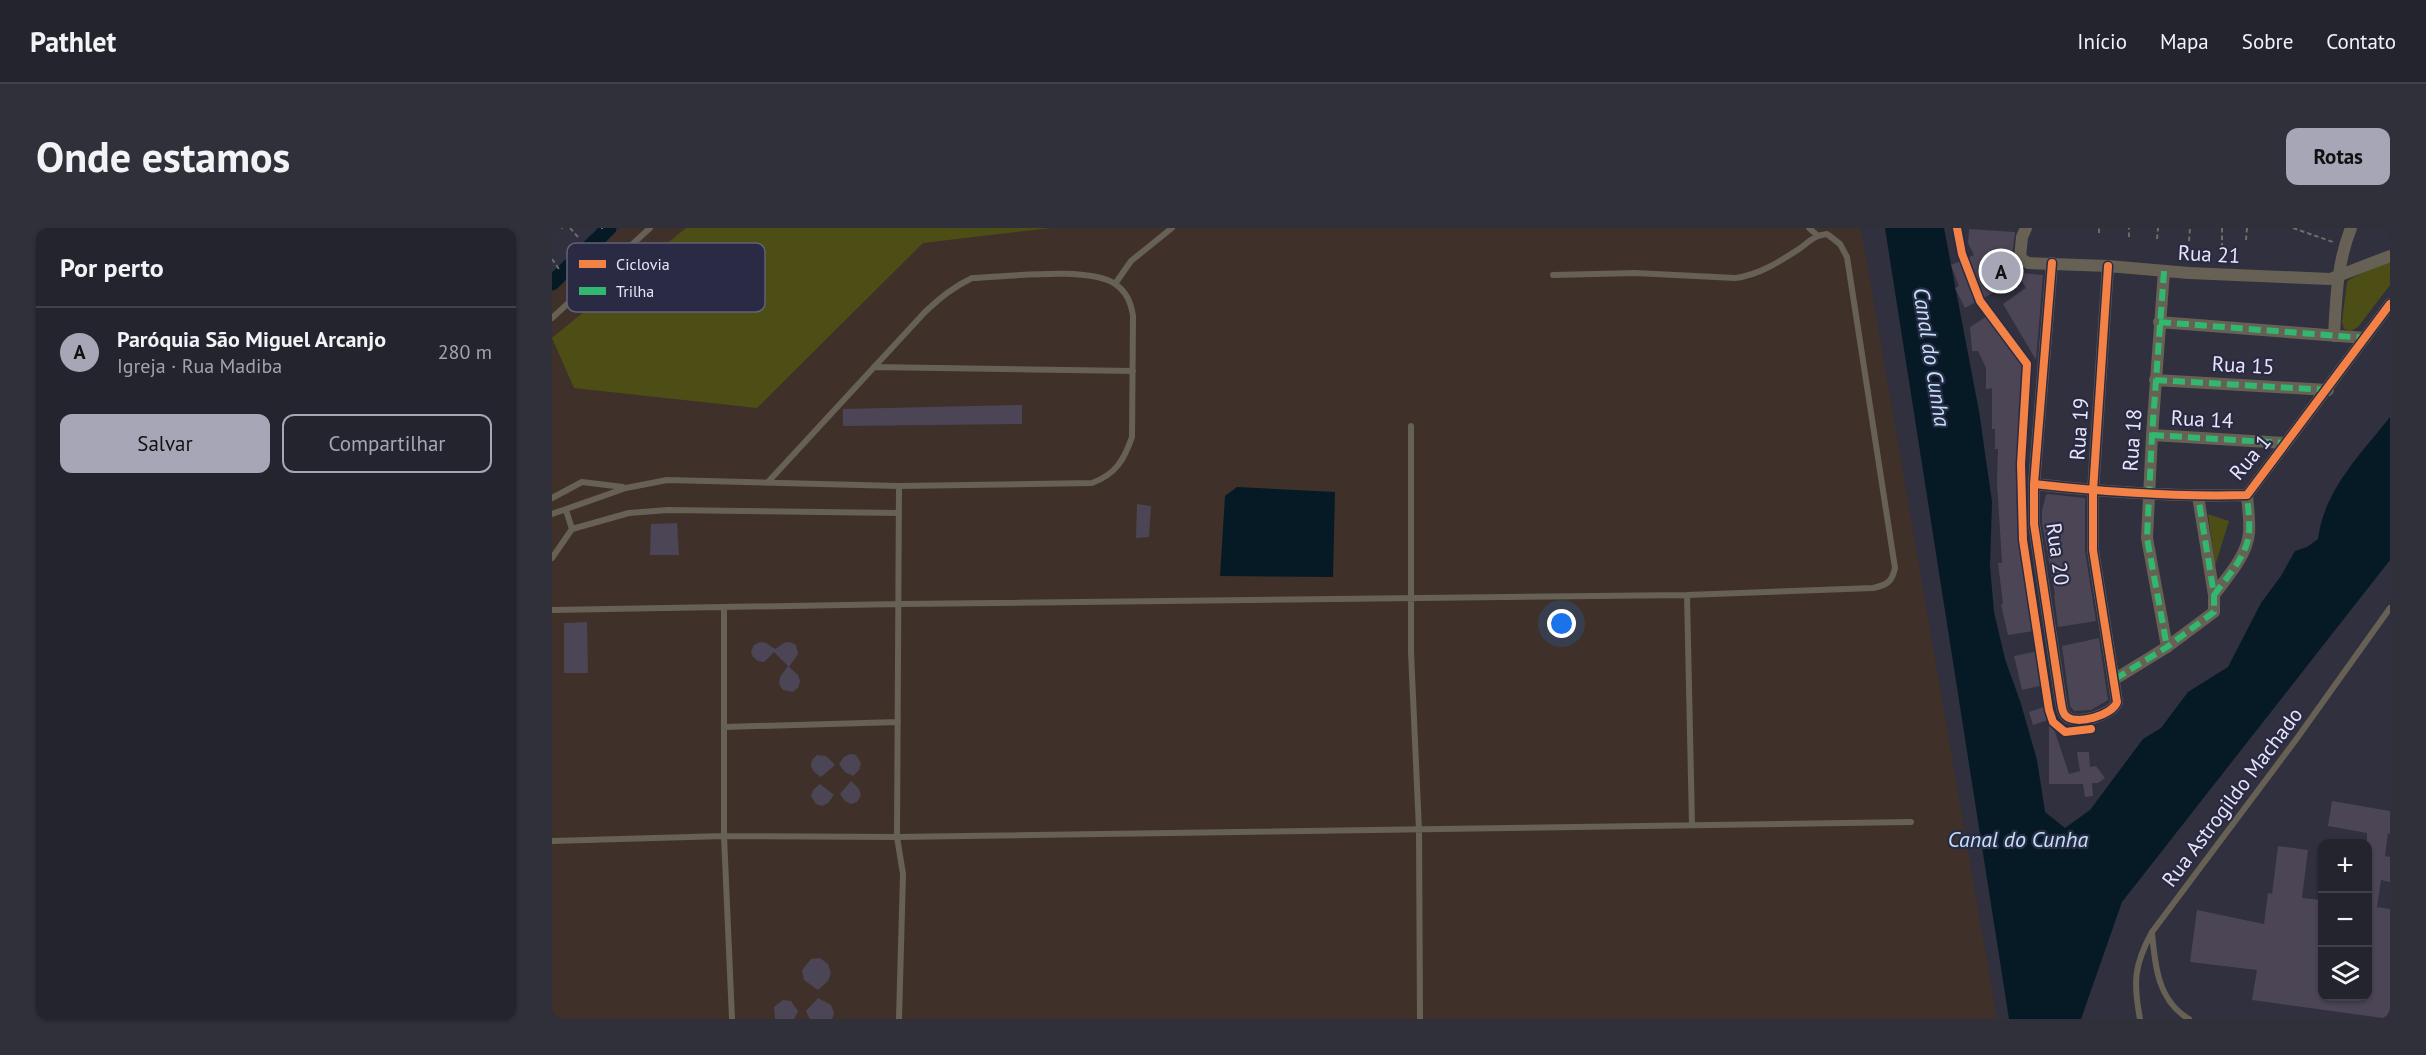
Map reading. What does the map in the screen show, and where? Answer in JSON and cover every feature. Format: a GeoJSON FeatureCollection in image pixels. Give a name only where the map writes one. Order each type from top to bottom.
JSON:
{"type":"FeatureCollection","features":[{"type":"Feature","properties":{"kind":"street","name":"Rua 21"},"geometry":{"type":"LineString","coordinates":[[2026,228],[2019,251],[2023,261],[2330,279],[2390,256]]}},
{"type":"Feature","properties":{"kind":"street"},"geometry":{"type":"LineString","coordinates":[[2334,336],[2338,276],[2344,244],[2351,228]]}},
{"type":"Feature","properties":{"kind":"street","name":"Rua 20"},"geometry":{"type":"LineString","coordinates":[[2052,263],[2034,484],[2034,524],[2063,712],[2067,718],[2073,720],[2086,719],[2109,713],[2115,708],[2117,702]]}},
{"type":"Feature","properties":{"kind":"street","name":"Rua 19"},"geometry":{"type":"LineString","coordinates":[[2108,266],[2093,491],[2093,550],[2117,702]]}},
{"type":"Feature","properties":{"kind":"street","name":"Rua 18"},"geometry":{"type":"LineString","coordinates":[[2164,271],[2148,493],[2148,538],[2166,647]]}},
{"type":"Feature","properties":{"kind":"street","name":"Rua 1"},"geometry":{"type":"LineString","coordinates":[[2034,484],[2093,491],[2198,496],[2247,495],[2328,390],[2390,304]]}},
{"type":"Feature","properties":{"kind":"street"},"geometry":{"type":"LineString","coordinates":[[2159,322],[2364,338]]}},
{"type":"Feature","properties":{"kind":"street","name":"Rua 15"},"geometry":{"type":"LineString","coordinates":[[2156,380],[2328,390]]}},
{"type":"Feature","properties":{"kind":"street","name":"Rua 14"},"geometry":{"type":"LineString","coordinates":[[2152,435],[2285,443]]}},
{"type":"Feature","properties":{"kind":"street"},"geometry":{"type":"LineString","coordinates":[[2214,595],[2240,559],[2246,545],[2249,535],[2247,495]]}},
{"type":"Feature","properties":{"kind":"street"},"geometry":{"type":"LineString","coordinates":[[2115,679],[2212,615],[2215,608],[2214,595],[2198,496]]}},
{"type":"Feature","properties":{"kind":"lane"},"geometry":{"type":"LineString","coordinates":[[634,243],[650,228]]}},
{"type":"Feature","properties":{"kind":"lane"},"geometry":{"type":"LineString","coordinates":[[1115,284],[1131,261],[1172,228]]}},
{"type":"Feature","properties":{"kind":"lane"},"geometry":{"type":"LineString","coordinates":[[1809,228],[1817,235]]}},
{"type":"Feature","properties":{"kind":"lane"},"geometry":{"type":"LineString","coordinates":[[552,610],[900,603],[1687,595],[1873,588],[1886,585],[1893,579],[1895,568],[1847,256],[1840,244],[1827,234],[1817,235],[1796,251],[1750,276],[1735,278],[1635,273],[1553,275]]}},
{"type":"Feature","properties":{"kind":"lane"},"geometry":{"type":"LineString","coordinates":[[552,514],[626,488],[667,480],[899,486],[1092,483],[1107,477],[1126,455],[1132,437],[1132,309],[1125,294],[1115,284],[1093,276],[1073,274],[972,278],[944,294],[768,482]]}},
{"type":"Feature","properties":{"kind":"lane"},"geometry":{"type":"LineString","coordinates":[[552,318],[567,304]]}},
{"type":"Feature","properties":{"kind":"lane"},"geometry":{"type":"LineString","coordinates":[[874,367],[1133,371]]}},
{"type":"Feature","properties":{"kind":"lane"},"geometry":{"type":"LineString","coordinates":[[1411,426],[1411,652],[1419,830],[1420,1019]]}},
{"type":"Feature","properties":{"kind":"lane"},"geometry":{"type":"LineString","coordinates":[[552,498],[582,482],[626,488]]}},
{"type":"Feature","properties":{"kind":"lane"},"geometry":{"type":"LineString","coordinates":[[899,486],[897,837],[903,874],[899,1019]]}},
{"type":"Feature","properties":{"kind":"lane"},"geometry":{"type":"LineString","coordinates":[[566,510],[572,529]]}},
{"type":"Feature","properties":{"kind":"lane"},"geometry":{"type":"LineString","coordinates":[[552,558],[572,529],[629,513],[668,510],[899,513]]}},
{"type":"Feature","properties":{"kind":"lane"},"geometry":{"type":"LineString","coordinates":[[1687,595],[1692,825]]}},
{"type":"Feature","properties":{"kind":"lane"},"geometry":{"type":"LineString","coordinates":[[724,607],[724,836],[732,1019]]}},
{"type":"Feature","properties":{"kind":"lane","name":"Rua Astrogildo Machado"},"geometry":{"type":"LineString","coordinates":[[2140,1019],[2135,991],[2136,967],[2152,932],[2295,741],[2390,608]]}},
{"type":"Feature","properties":{"kind":"lane"},"geometry":{"type":"LineString","coordinates":[[724,727],[898,722]]}},
{"type":"Feature","properties":{"kind":"lane"},"geometry":{"type":"LineString","coordinates":[[552,841],[724,836],[897,837],[1911,822]]}},
{"type":"Feature","properties":{"kind":"lane"},"geometry":{"type":"LineString","coordinates":[[2152,932],[2162,989],[2171,1004],[2189,1019]]}},
{"type":"Feature","properties":{"kind":"path"},"geometry":{"type":"LineString","coordinates":[[570,228],[578,237]]}},
{"type":"Feature","properties":{"kind":"path"},"geometry":{"type":"LineString","coordinates":[[2099,228],[2099,233]]}},
{"type":"Feature","properties":{"kind":"path"},"geometry":{"type":"LineString","coordinates":[[2129,228],[2129,237]]}},
{"type":"Feature","properties":{"kind":"path"},"geometry":{"type":"LineString","coordinates":[[2157,239],[2158,228]]}},
{"type":"Feature","properties":{"kind":"path"},"geometry":{"type":"LineString","coordinates":[[2189,241],[2190,228]]}},
{"type":"Feature","properties":{"kind":"path"},"geometry":{"type":"LineString","coordinates":[[2222,228],[2222,249]]}},
{"type":"Feature","properties":{"kind":"path"},"geometry":{"type":"LineString","coordinates":[[2246,240],[2247,228]]}},
{"type":"Feature","properties":{"kind":"path"},"geometry":{"type":"LineString","coordinates":[[2294,228],[2344,244]]}},
{"type":"Feature","properties":{"kind":"path"},"geometry":{"type":"LineString","coordinates":[[552,259],[559,269]]}},
{"type":"Feature","properties":{"kind":"shaded area"},"geometry":{"type":"Polygon","coordinates":[[[621,228],[1861,228],[1997,1019],[552,1019],[552,292],[567,278],[567,312],[765,312],[765,243],[605,243],[621,228]]]}},
{"type":"Feature","properties":{"kind":"shaded area"},"geometry":{"type":"Polygon","coordinates":[[[686,228],[1051,228],[923,243],[757,408],[574,388],[552,338],[584,312],[765,312],[765,243],[668,243],[686,228]]]}},
{"type":"Feature","properties":{"kind":"shaded area"},"geometry":{"type":"Polygon","coordinates":[[[2390,261],[2390,285],[2358,327],[2351,331],[2344,329],[2342,322],[2347,282],[2390,261]]]}},
{"type":"Feature","properties":{"kind":"shaded area"},"geometry":{"type":"Polygon","coordinates":[[[2208,514],[2229,521],[2215,566],[2208,514]]]}},
{"type":"Feature","properties":{"kind":"water","name":"Canal do Cunha"},"geometry":{"type":"Polygon","coordinates":[[[1885,228],[1944,228],[1979,411],[1992,502],[1990,566],[1994,612],[2005,659],[2037,760],[2045,812],[2065,828],[2090,810],[2143,739],[2161,728],[2188,692],[2228,667],[2261,603],[2281,576],[2295,551],[2307,547],[2318,539],[2328,504],[2336,489],[2356,459],[2390,417],[2390,560],[2122,902],[2081,1019],[2009,1019],[1885,228]]]}},
{"type":"Feature","properties":{"kind":"water"},"geometry":{"type":"Polygon","coordinates":[[[1237,487],[1335,492],[1333,577],[1220,576],[1225,496],[1237,487]]]}},
{"type":"Feature","properties":{"kind":"building"},"geometry":{"type":"Polygon","coordinates":[[[1969,229],[2015,232],[2012,257],[2016,270],[2021,273],[2043,275],[2036,360],[2003,304],[2026,288],[2020,278],[1965,308],[1955,288],[1959,286],[1951,265],[1974,255],[1968,243],[1969,229]]]}},
{"type":"Feature","properties":{"kind":"building"},"geometry":{"type":"Polygon","coordinates":[[[1987,316],[2025,368],[2020,398],[2017,487],[2019,510],[2026,510],[2027,530],[2021,530],[2023,550],[2021,550],[2034,631],[2008,635],[2001,605],[2003,604],[1998,563],[2002,563],[1997,482],[1998,449],[1995,449],[1995,429],[1992,429],[1992,388],[1986,389],[1986,368],[1978,351],[1972,351],[1970,327],[1987,316]]]}},
{"type":"Feature","properties":{"kind":"building"},"geometry":{"type":"Polygon","coordinates":[[[1022,405],[1022,424],[843,426],[843,409],[1022,405]]]}},
{"type":"Feature","properties":{"kind":"building"},"geometry":{"type":"Polygon","coordinates":[[[2048,494],[2085,498],[2085,551],[2096,621],[2058,627],[2055,595],[2042,523],[2042,510],[2048,494]]]}},
{"type":"Feature","properties":{"kind":"building"},"geometry":{"type":"Polygon","coordinates":[[[1137,504],[1151,506],[1149,537],[1136,538],[1137,504]]]}},
{"type":"Feature","properties":{"kind":"building"},"geometry":{"type":"Polygon","coordinates":[[[677,523],[679,555],[650,555],[651,524],[677,523]]]}},
{"type":"Feature","properties":{"kind":"building"},"geometry":{"type":"Polygon","coordinates":[[[587,622],[588,673],[564,673],[564,623],[587,622]]]}},
{"type":"Feature","properties":{"kind":"building"},"geometry":{"type":"Polygon","coordinates":[[[2099,638],[2108,700],[2091,710],[2074,711],[2070,706],[2062,646],[2099,638]]]}},
{"type":"Feature","properties":{"kind":"building"},"geometry":{"type":"Polygon","coordinates":[[[760,642],[775,649],[790,642],[796,645],[798,654],[789,667],[774,652],[764,662],[758,661],[753,657],[751,651],[754,645],[760,642]]]}},
{"type":"Feature","properties":{"kind":"building"},"geometry":{"type":"Polygon","coordinates":[[[2038,651],[2043,690],[2039,686],[2022,690],[2014,656],[2038,651]]]}},
{"type":"Feature","properties":{"kind":"building"},"geometry":{"type":"Polygon","coordinates":[[[788,666],[798,675],[800,681],[798,688],[793,692],[783,690],[779,684],[780,677],[788,666]]]}},
{"type":"Feature","properties":{"kind":"building"},"geometry":{"type":"Polygon","coordinates":[[[2047,706],[2051,719],[2033,725],[2029,712],[2047,706]]]}},
{"type":"Feature","properties":{"kind":"building"},"geometry":{"type":"Polygon","coordinates":[[[2049,720],[2051,720],[2069,774],[2080,771],[2077,752],[2089,752],[2090,767],[2096,766],[2105,778],[2098,783],[2092,783],[2093,796],[2085,797],[2083,784],[2049,784],[2049,720]]]}},
{"type":"Feature","properties":{"kind":"building"},"geometry":{"type":"Polygon","coordinates":[[[850,754],[856,755],[861,763],[859,770],[853,776],[845,772],[839,764],[844,757],[850,754]]]}},
{"type":"Feature","properties":{"kind":"building"},"geometry":{"type":"Polygon","coordinates":[[[817,755],[826,756],[835,765],[821,777],[814,772],[811,766],[812,760],[817,755]]]}},
{"type":"Feature","properties":{"kind":"building"},"geometry":{"type":"Polygon","coordinates":[[[851,781],[859,789],[861,795],[857,802],[851,804],[845,801],[840,794],[851,781]]]}},
{"type":"Feature","properties":{"kind":"building"},"geometry":{"type":"Polygon","coordinates":[[[820,784],[834,795],[828,803],[822,806],[816,804],[811,796],[813,790],[820,784]]]}},
{"type":"Feature","properties":{"kind":"building"},"geometry":{"type":"Polygon","coordinates":[[[2332,801],[2390,811],[2390,834],[2388,833],[2385,856],[2390,857],[2390,882],[2381,880],[2377,907],[2390,909],[2390,1019],[2252,1000],[2257,970],[2190,962],[2197,910],[2264,924],[2268,893],[2272,894],[2278,846],[2308,850],[2302,898],[2318,900],[2318,1001],[2372,1001],[2372,839],[2367,839],[2367,833],[2328,826],[2332,801]]]}},
{"type":"Feature","properties":{"kind":"building"},"geometry":{"type":"Polygon","coordinates":[[[820,958],[828,964],[831,973],[828,981],[818,990],[804,980],[802,970],[811,959],[820,958]]]}},
{"type":"Feature","properties":{"kind":"building"},"geometry":{"type":"Polygon","coordinates":[[[818,998],[831,1005],[834,1013],[832,1019],[810,1019],[806,1011],[818,998]]]}},
{"type":"Feature","properties":{"kind":"building"},"geometry":{"type":"Polygon","coordinates":[[[783,1000],[791,1001],[798,1011],[794,1019],[775,1019],[774,1007],[783,1000]]]}},
{"type":"Feature","properties":{"kind":"waterway"},"geometry":{"type":"LineString","coordinates":[[593,243],[609,228]]}},
{"type":"Feature","properties":{"kind":"waterway"},"geometry":{"type":"LineString","coordinates":[[552,283],[567,269]]}},
{"type":"Feature","properties":{"kind":"marked path"},"geometry":{"type":"LineString","coordinates":[[2164,271],[2147,538],[2167,647]]}},
{"type":"Feature","properties":{"kind":"marked path"},"geometry":{"type":"LineString","coordinates":[[2159,322],[2365,338]]}},
{"type":"Feature","properties":{"kind":"marked path"},"geometry":{"type":"LineString","coordinates":[[2155,380],[2328,390]]}},
{"type":"Feature","properties":{"kind":"marked path"},"geometry":{"type":"LineString","coordinates":[[2152,435],[2285,443]]}},
{"type":"Feature","properties":{"kind":"marked path"},"geometry":{"type":"LineString","coordinates":[[2214,595],[2245,550],[2249,533],[2247,495]]}},
{"type":"Feature","properties":{"kind":"marked path"},"geometry":{"type":"LineString","coordinates":[[2115,679],[2167,647],[2214,612],[2214,595],[2198,496]]}},
{"type":"Feature","properties":{"kind":"cycle path"},"geometry":{"type":"LineString","coordinates":[[1957,228],[1962,254],[1980,301],[2027,364],[2021,464],[2023,540],[2049,710],[2053,722],[2065,732],[2091,729]]}},
{"type":"Feature","properties":{"kind":"cycle path"},"geometry":{"type":"LineString","coordinates":[[2052,263],[2034,484],[2034,524],[2062,710],[2066,716],[2078,720],[2102,715],[2114,707],[2117,702],[2093,550],[2093,491],[2108,266]]}},
{"type":"Feature","properties":{"kind":"cycle path"},"geometry":{"type":"LineString","coordinates":[[2034,484],[2140,493],[2247,495],[2390,304]]}},
{"type":"Feature","properties":{"kind":"place","name":"Paróquia São Miguel Arcanjo"},"geometry":{"type":"Point","coordinates":[2001,271]}}]}
